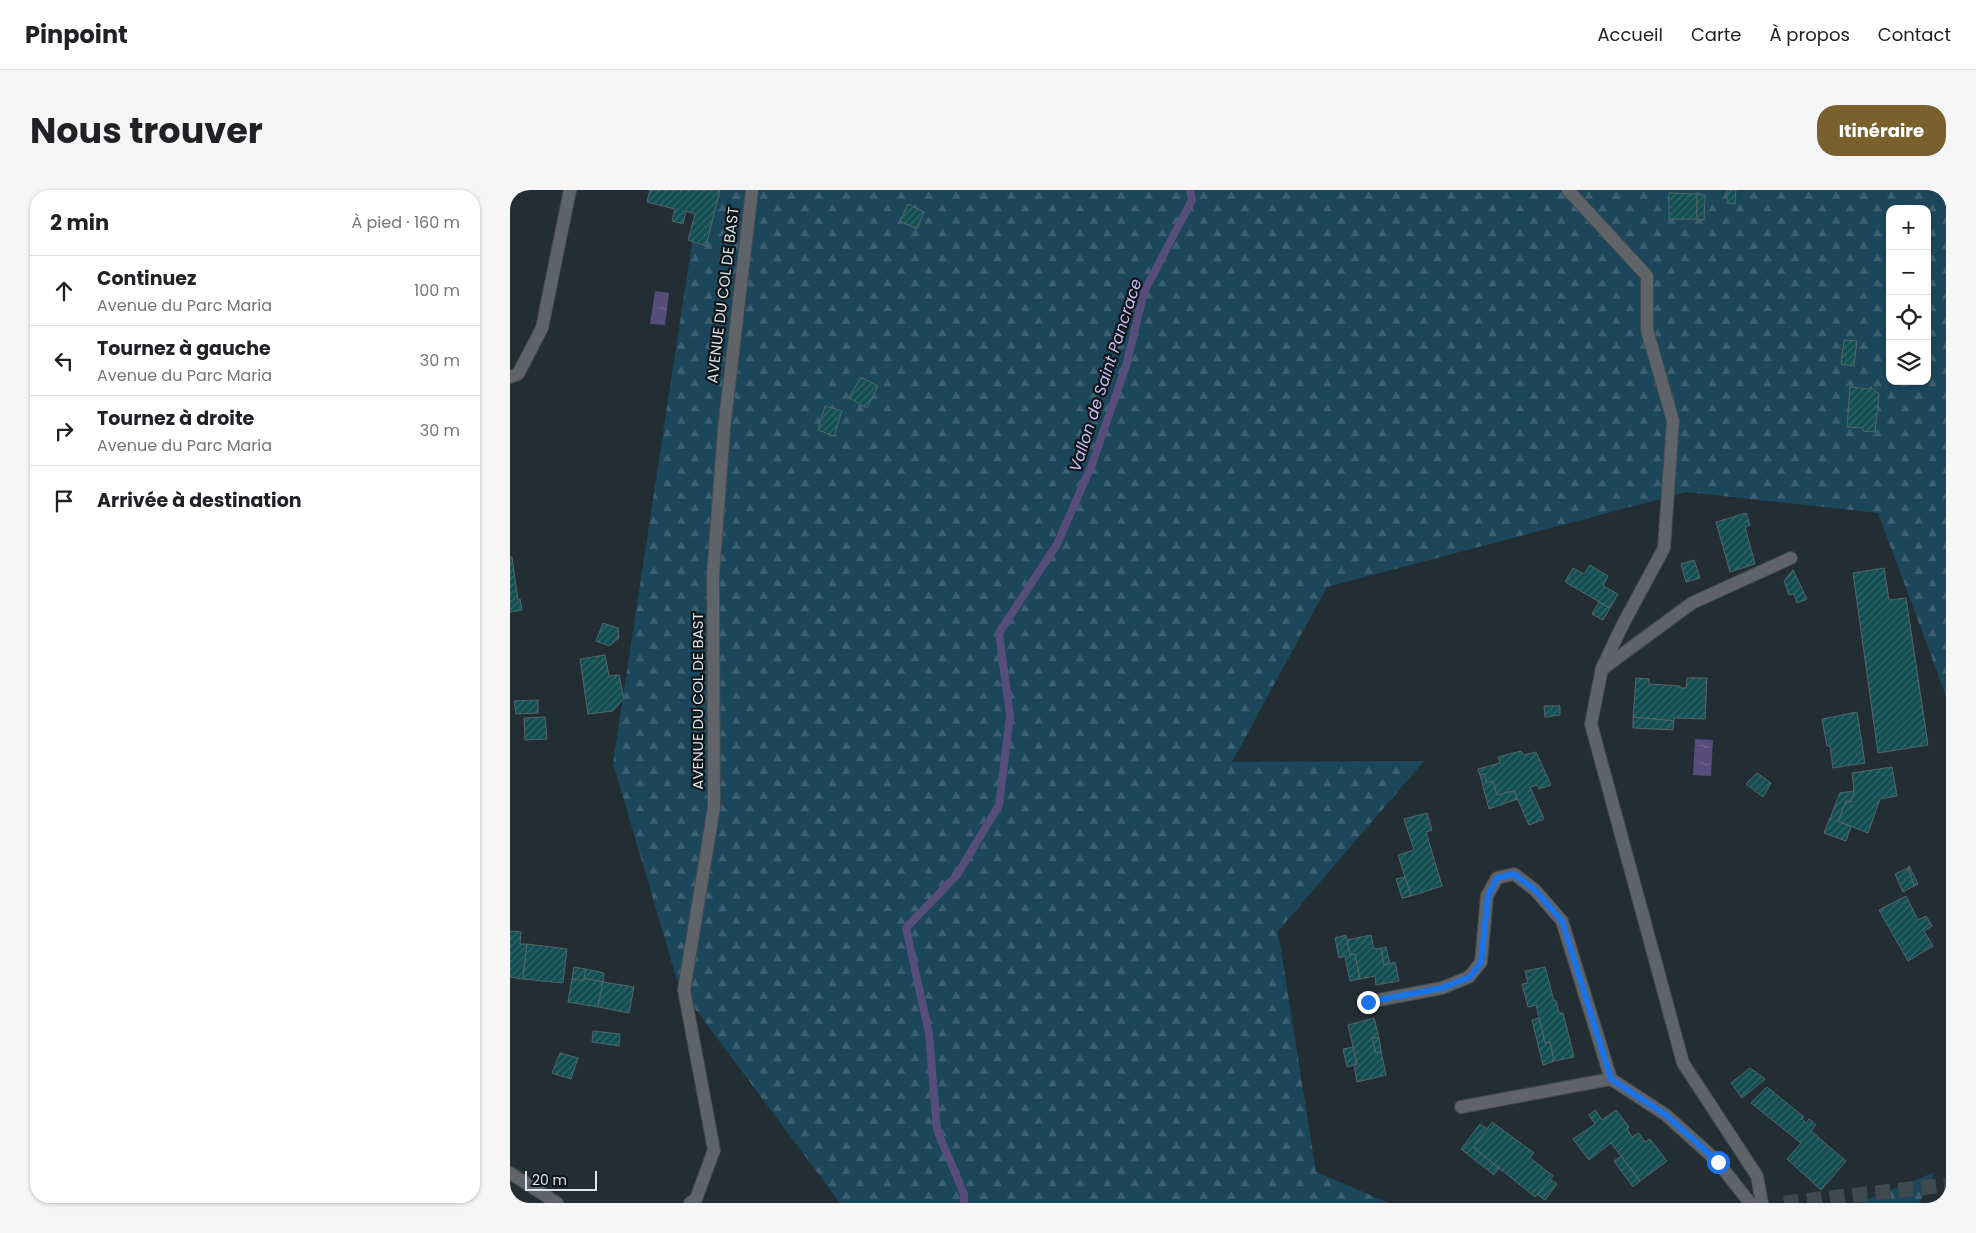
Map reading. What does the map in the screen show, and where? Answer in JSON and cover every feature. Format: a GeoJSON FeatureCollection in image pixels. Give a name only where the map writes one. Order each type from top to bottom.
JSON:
{"type":"FeatureCollection","features":[{"type":"Feature","properties":{"kind":"street"},"geometry":{"type":"LineString","coordinates":[[510,377],[518,374],[542,328],[570,190]]}},
{"type":"Feature","properties":{"kind":"street","name":"AVENUE DU COL DE BAST"},"geometry":{"type":"LineString","coordinates":[[690,1203],[696,1199],[714,1150],[684,990],[714,807],[713,575],[724,429],[752,190]]}},
{"type":"Feature","properties":{"kind":"street"},"geometry":{"type":"LineString","coordinates":[[1568,190],[1647,276],[1647,330],[1673,421],[1664,548],[1622,626],[1602,668],[1592,724],[1683,1063],[1757,1176],[1762,1203]]}},
{"type":"Feature","properties":{"kind":"street"},"geometry":{"type":"LineString","coordinates":[[1602,668],[1692,603],[1791,558]]}},
{"type":"Feature","properties":{"kind":"street"},"geometry":{"type":"LineString","coordinates":[[1368,1002],[1442,988],[1470,977],[1481,962],[1488,896],[1497,878],[1514,874],[1535,890],[1562,921],[1611,1079],[1666,1115],[1718,1162],[1750,1203]]}},
{"type":"Feature","properties":{"kind":"street"},"geometry":{"type":"LineString","coordinates":[[1461,1107],[1611,1079]]}},
{"type":"Feature","properties":{"kind":"street"},"geometry":{"type":"LineString","coordinates":[[510,1173],[557,1203]]}},
{"type":"Feature","properties":{"kind":"green space"},"geometry":{"type":"Polygon","coordinates":[[[700,190],[1946,190],[1946,696],[1878,513],[1687,492],[1327,587],[1232,762],[1424,761],[1278,931],[1316,1172],[1389,1203],[840,1203],[679,987],[613,763],[700,190]]]}},
{"type":"Feature","properties":{"kind":"green space"},"geometry":{"type":"Polygon","coordinates":[[[1935,1172],[1919,1203],[1858,1203],[1935,1172]]]}},
{"type":"Feature","properties":{"kind":"water"},"geometry":{"type":"Polygon","coordinates":[[[655,291],[669,293],[665,325],[650,324],[655,291]]]}},
{"type":"Feature","properties":{"kind":"water"},"geometry":{"type":"Polygon","coordinates":[[[1695,739],[1713,740],[1711,776],[1693,775],[1695,739]]]}},
{"type":"Feature","properties":{"kind":"building"},"geometry":{"type":"Polygon","coordinates":[[[650,190],[720,190],[706,246],[688,240],[695,214],[686,211],[683,224],[672,221],[675,209],[647,202],[650,190]]]}},
{"type":"Feature","properties":{"kind":"building"},"geometry":{"type":"Polygon","coordinates":[[[1727,190],[1736,190],[1735,204],[1727,203],[1727,190]]]}},
{"type":"Feature","properties":{"kind":"building"},"geometry":{"type":"Polygon","coordinates":[[[1669,193],[1697,194],[1697,219],[1669,219],[1669,193]]]}},
{"type":"Feature","properties":{"kind":"building"},"geometry":{"type":"Polygon","coordinates":[[[1697,194],[1705,195],[1704,220],[1697,219],[1697,194]]]}},
{"type":"Feature","properties":{"kind":"building"},"geometry":{"type":"Polygon","coordinates":[[[908,204],[924,212],[917,229],[900,221],[908,204]]]}},
{"type":"Feature","properties":{"kind":"building"},"geometry":{"type":"Polygon","coordinates":[[[1844,340],[1857,341],[1854,366],[1841,364],[1844,340]]]}},
{"type":"Feature","properties":{"kind":"building"},"geometry":{"type":"Polygon","coordinates":[[[861,377],[878,386],[867,408],[849,398],[861,377]]]}},
{"type":"Feature","properties":{"kind":"building"},"geometry":{"type":"Polygon","coordinates":[[[1850,387],[1869,389],[1871,387],[1879,394],[1875,432],[1863,431],[1863,428],[1847,427],[1850,387]]]}},
{"type":"Feature","properties":{"kind":"building"},"geometry":{"type":"Polygon","coordinates":[[[825,406],[842,411],[834,436],[818,430],[825,406]]]}},
{"type":"Feature","properties":{"kind":"building"},"geometry":{"type":"Polygon","coordinates":[[[1746,513],[1750,525],[1745,527],[1755,564],[1730,572],[1716,522],[1746,513]]]}},
{"type":"Feature","properties":{"kind":"building"},"geometry":{"type":"Polygon","coordinates":[[[510,557],[512,557],[518,600],[520,599],[522,610],[510,612],[510,557]]]}},
{"type":"Feature","properties":{"kind":"building"},"geometry":{"type":"Polygon","coordinates":[[[1694,560],[1700,578],[1686,582],[1681,564],[1694,560]]]}},
{"type":"Feature","properties":{"kind":"building"},"geometry":{"type":"Polygon","coordinates":[[[1590,565],[1608,576],[1603,586],[1618,594],[1610,608],[1565,582],[1573,568],[1584,574],[1590,565]]]}},
{"type":"Feature","properties":{"kind":"building"},"geometry":{"type":"Polygon","coordinates":[[[1884,568],[1889,600],[1906,598],[1928,745],[1878,753],[1853,573],[1884,568]]]}},
{"type":"Feature","properties":{"kind":"building"},"geometry":{"type":"Polygon","coordinates":[[[1793,570],[1807,599],[1797,603],[1794,594],[1789,595],[1784,581],[1793,570]]]}},
{"type":"Feature","properties":{"kind":"building"},"geometry":{"type":"Polygon","coordinates":[[[1599,602],[1610,608],[1603,620],[1592,614],[1599,602]]]}},
{"type":"Feature","properties":{"kind":"building"},"geometry":{"type":"Polygon","coordinates":[[[603,623],[618,628],[619,638],[609,646],[596,641],[603,623]]]}},
{"type":"Feature","properties":{"kind":"building"},"geometry":{"type":"Polygon","coordinates":[[[605,655],[609,676],[619,675],[624,698],[613,711],[588,714],[580,659],[605,655]]]}},
{"type":"Feature","properties":{"kind":"building"},"geometry":{"type":"Polygon","coordinates":[[[1636,678],[1649,679],[1649,684],[1686,688],[1687,678],[1707,678],[1705,719],[1674,718],[1674,721],[1633,717],[1636,678]]]}},
{"type":"Feature","properties":{"kind":"building"},"geometry":{"type":"Polygon","coordinates":[[[538,700],[538,713],[516,714],[514,701],[538,700]]]}},
{"type":"Feature","properties":{"kind":"building"},"geometry":{"type":"Polygon","coordinates":[[[1544,706],[1560,706],[1560,715],[1545,717],[1544,706]]]}},
{"type":"Feature","properties":{"kind":"building"},"geometry":{"type":"Polygon","coordinates":[[[1857,712],[1865,763],[1833,768],[1830,746],[1827,746],[1822,719],[1857,712]]]}},
{"type":"Feature","properties":{"kind":"building"},"geometry":{"type":"Polygon","coordinates":[[[545,717],[547,739],[525,740],[524,718],[545,717]]]}},
{"type":"Feature","properties":{"kind":"building"},"geometry":{"type":"Polygon","coordinates":[[[1633,717],[1674,721],[1673,730],[1633,728],[1633,717]]]}},
{"type":"Feature","properties":{"kind":"building"},"geometry":{"type":"Polygon","coordinates":[[[1521,751],[1524,755],[1536,752],[1551,785],[1539,789],[1537,785],[1530,787],[1544,819],[1529,825],[1514,791],[1497,795],[1493,781],[1487,783],[1484,774],[1480,775],[1478,769],[1500,763],[1498,757],[1521,751]]]}},
{"type":"Feature","properties":{"kind":"building"},"geometry":{"type":"Polygon","coordinates":[[[1892,767],[1897,796],[1880,799],[1868,833],[1838,821],[1846,801],[1851,802],[1854,791],[1852,773],[1892,767]]]}},
{"type":"Feature","properties":{"kind":"building"},"geometry":{"type":"Polygon","coordinates":[[[1757,773],[1771,783],[1763,797],[1746,784],[1757,773]]]}},
{"type":"Feature","properties":{"kind":"building"},"geometry":{"type":"Polygon","coordinates":[[[1484,774],[1487,783],[1493,781],[1497,795],[1514,791],[1517,799],[1489,809],[1480,775],[1484,774]]]}},
{"type":"Feature","properties":{"kind":"building"},"geometry":{"type":"Polygon","coordinates":[[[1854,791],[1851,802],[1846,801],[1838,821],[1851,827],[1846,841],[1824,833],[1840,793],[1854,791]]]}},
{"type":"Feature","properties":{"kind":"building"},"geometry":{"type":"Polygon","coordinates":[[[1427,813],[1432,830],[1426,832],[1442,886],[1411,896],[1398,855],[1414,850],[1404,819],[1427,813]]]}},
{"type":"Feature","properties":{"kind":"building"},"geometry":{"type":"Polygon","coordinates":[[[1909,866],[1918,884],[1914,886],[1908,868],[1909,866]]]}},
{"type":"Feature","properties":{"kind":"building"},"geometry":{"type":"Polygon","coordinates":[[[1908,868],[1914,886],[1903,892],[1895,874],[1908,868]]]}},
{"type":"Feature","properties":{"kind":"building"},"geometry":{"type":"Polygon","coordinates":[[[1405,877],[1411,896],[1402,898],[1396,879],[1405,877]]]}},
{"type":"Feature","properties":{"kind":"building"},"geometry":{"type":"Polygon","coordinates":[[[1906,896],[1918,920],[1926,916],[1932,926],[1924,931],[1933,946],[1908,961],[1879,910],[1906,896]]]}},
{"type":"Feature","properties":{"kind":"building"},"geometry":{"type":"Polygon","coordinates":[[[510,931],[521,932],[520,944],[527,944],[523,979],[510,977],[510,931]]]}},
{"type":"Feature","properties":{"kind":"building"},"geometry":{"type":"Polygon","coordinates":[[[1346,935],[1350,955],[1355,954],[1360,979],[1350,981],[1345,956],[1339,958],[1335,938],[1346,935]]]}},
{"type":"Feature","properties":{"kind":"building"},"geometry":{"type":"Polygon","coordinates":[[[1371,935],[1374,949],[1381,948],[1384,965],[1395,962],[1399,981],[1376,985],[1375,976],[1360,979],[1355,954],[1350,955],[1347,940],[1371,935]]]}},
{"type":"Feature","properties":{"kind":"building"},"geometry":{"type":"Polygon","coordinates":[[[527,944],[567,949],[563,983],[523,979],[527,944]]]}},
{"type":"Feature","properties":{"kind":"building"},"geometry":{"type":"Polygon","coordinates":[[[1386,947],[1390,964],[1384,965],[1381,948],[1386,947]]]}},
{"type":"Feature","properties":{"kind":"building"},"geometry":{"type":"Polygon","coordinates":[[[574,967],[586,969],[584,981],[572,979],[574,967]]]}},
{"type":"Feature","properties":{"kind":"building"},"geometry":{"type":"Polygon","coordinates":[[[1545,967],[1554,1001],[1556,1001],[1559,1013],[1563,1013],[1574,1057],[1554,1061],[1550,1042],[1545,1043],[1536,1005],[1528,1007],[1522,984],[1528,983],[1525,971],[1545,967]]]}},
{"type":"Feature","properties":{"kind":"building"},"geometry":{"type":"Polygon","coordinates":[[[586,969],[604,973],[603,982],[584,978],[586,969]]]}},
{"type":"Feature","properties":{"kind":"building"},"geometry":{"type":"Polygon","coordinates":[[[584,978],[603,982],[598,1007],[568,1002],[572,979],[584,981],[584,978]]]}},
{"type":"Feature","properties":{"kind":"building"},"geometry":{"type":"Polygon","coordinates":[[[603,982],[634,987],[629,1013],[598,1007],[603,982]]]}},
{"type":"Feature","properties":{"kind":"building"},"geometry":{"type":"Polygon","coordinates":[[[1374,1018],[1379,1038],[1372,1038],[1376,1053],[1381,1051],[1386,1075],[1357,1082],[1354,1065],[1357,1064],[1348,1025],[1374,1018]]]}},
{"type":"Feature","properties":{"kind":"building"},"geometry":{"type":"Polygon","coordinates":[[[1539,1018],[1545,1043],[1550,1042],[1554,1061],[1543,1065],[1532,1020],[1539,1018]]]}},
{"type":"Feature","properties":{"kind":"building"},"geometry":{"type":"Polygon","coordinates":[[[593,1031],[620,1034],[619,1046],[592,1042],[593,1031]]]}},
{"type":"Feature","properties":{"kind":"building"},"geometry":{"type":"Polygon","coordinates":[[[1372,1038],[1379,1038],[1381,1051],[1376,1053],[1372,1038]]]}},
{"type":"Feature","properties":{"kind":"building"},"geometry":{"type":"Polygon","coordinates":[[[1353,1047],[1357,1064],[1347,1067],[1343,1049],[1353,1047]]]}},
{"type":"Feature","properties":{"kind":"building"},"geometry":{"type":"Polygon","coordinates":[[[560,1053],[578,1058],[571,1079],[552,1073],[560,1053]]]}},
{"type":"Feature","properties":{"kind":"building"},"geometry":{"type":"Polygon","coordinates":[[[1750,1068],[1765,1079],[1742,1098],[1731,1083],[1750,1068]]]}},
{"type":"Feature","properties":{"kind":"building"},"geometry":{"type":"Polygon","coordinates":[[[1767,1087],[1804,1117],[1802,1119],[1806,1123],[1809,1119],[1816,1125],[1811,1131],[1846,1161],[1821,1190],[1787,1159],[1801,1143],[1751,1103],[1767,1087]]]}},
{"type":"Feature","properties":{"kind":"building"},"geometry":{"type":"Polygon","coordinates":[[[1595,1110],[1602,1120],[1616,1110],[1629,1127],[1627,1129],[1632,1137],[1639,1133],[1645,1142],[1650,1139],[1667,1161],[1640,1181],[1611,1143],[1589,1160],[1573,1139],[1595,1124],[1589,1115],[1595,1110]]]}},
{"type":"Feature","properties":{"kind":"building"},"geometry":{"type":"Polygon","coordinates":[[[1492,1122],[1534,1153],[1530,1158],[1553,1176],[1535,1197],[1473,1147],[1492,1122]]]}},
{"type":"Feature","properties":{"kind":"building"},"geometry":{"type":"Polygon","coordinates":[[[1480,1124],[1487,1129],[1473,1147],[1499,1168],[1494,1175],[1461,1149],[1480,1124]]]}},
{"type":"Feature","properties":{"kind":"building"},"geometry":{"type":"Polygon","coordinates":[[[1621,1156],[1640,1181],[1633,1187],[1614,1161],[1621,1156]]]}},
{"type":"Feature","properties":{"kind":"building"},"geometry":{"type":"Polygon","coordinates":[[[1550,1179],[1557,1184],[1545,1200],[1537,1194],[1550,1179]]]}},
{"type":"Feature","properties":{"kind":"waterway","name":"Vallon de Saint Pancrace"},"geometry":{"type":"LineString","coordinates":[[964,1203],[964,1194],[937,1130],[929,1034],[906,928],[957,875],[999,805],[1010,716],[999,633],[1057,544],[1091,467],[1126,366],[1144,292],[1192,200],[1190,190]]}},
{"type":"Feature","properties":{"kind":"tunnel"},"geometry":{"type":"LineString","coordinates":[[1784,1203],[1946,1185]]}},
{"type":"Feature","properties":{"kind":"route"},"geometry":{"type":"LineString","coordinates":[[1368,1002],[1442,988],[1470,977],[1481,962],[1488,896],[1497,878],[1514,874],[1535,890],[1562,921],[1611,1079],[1666,1115],[1718,1162]]}}]}
